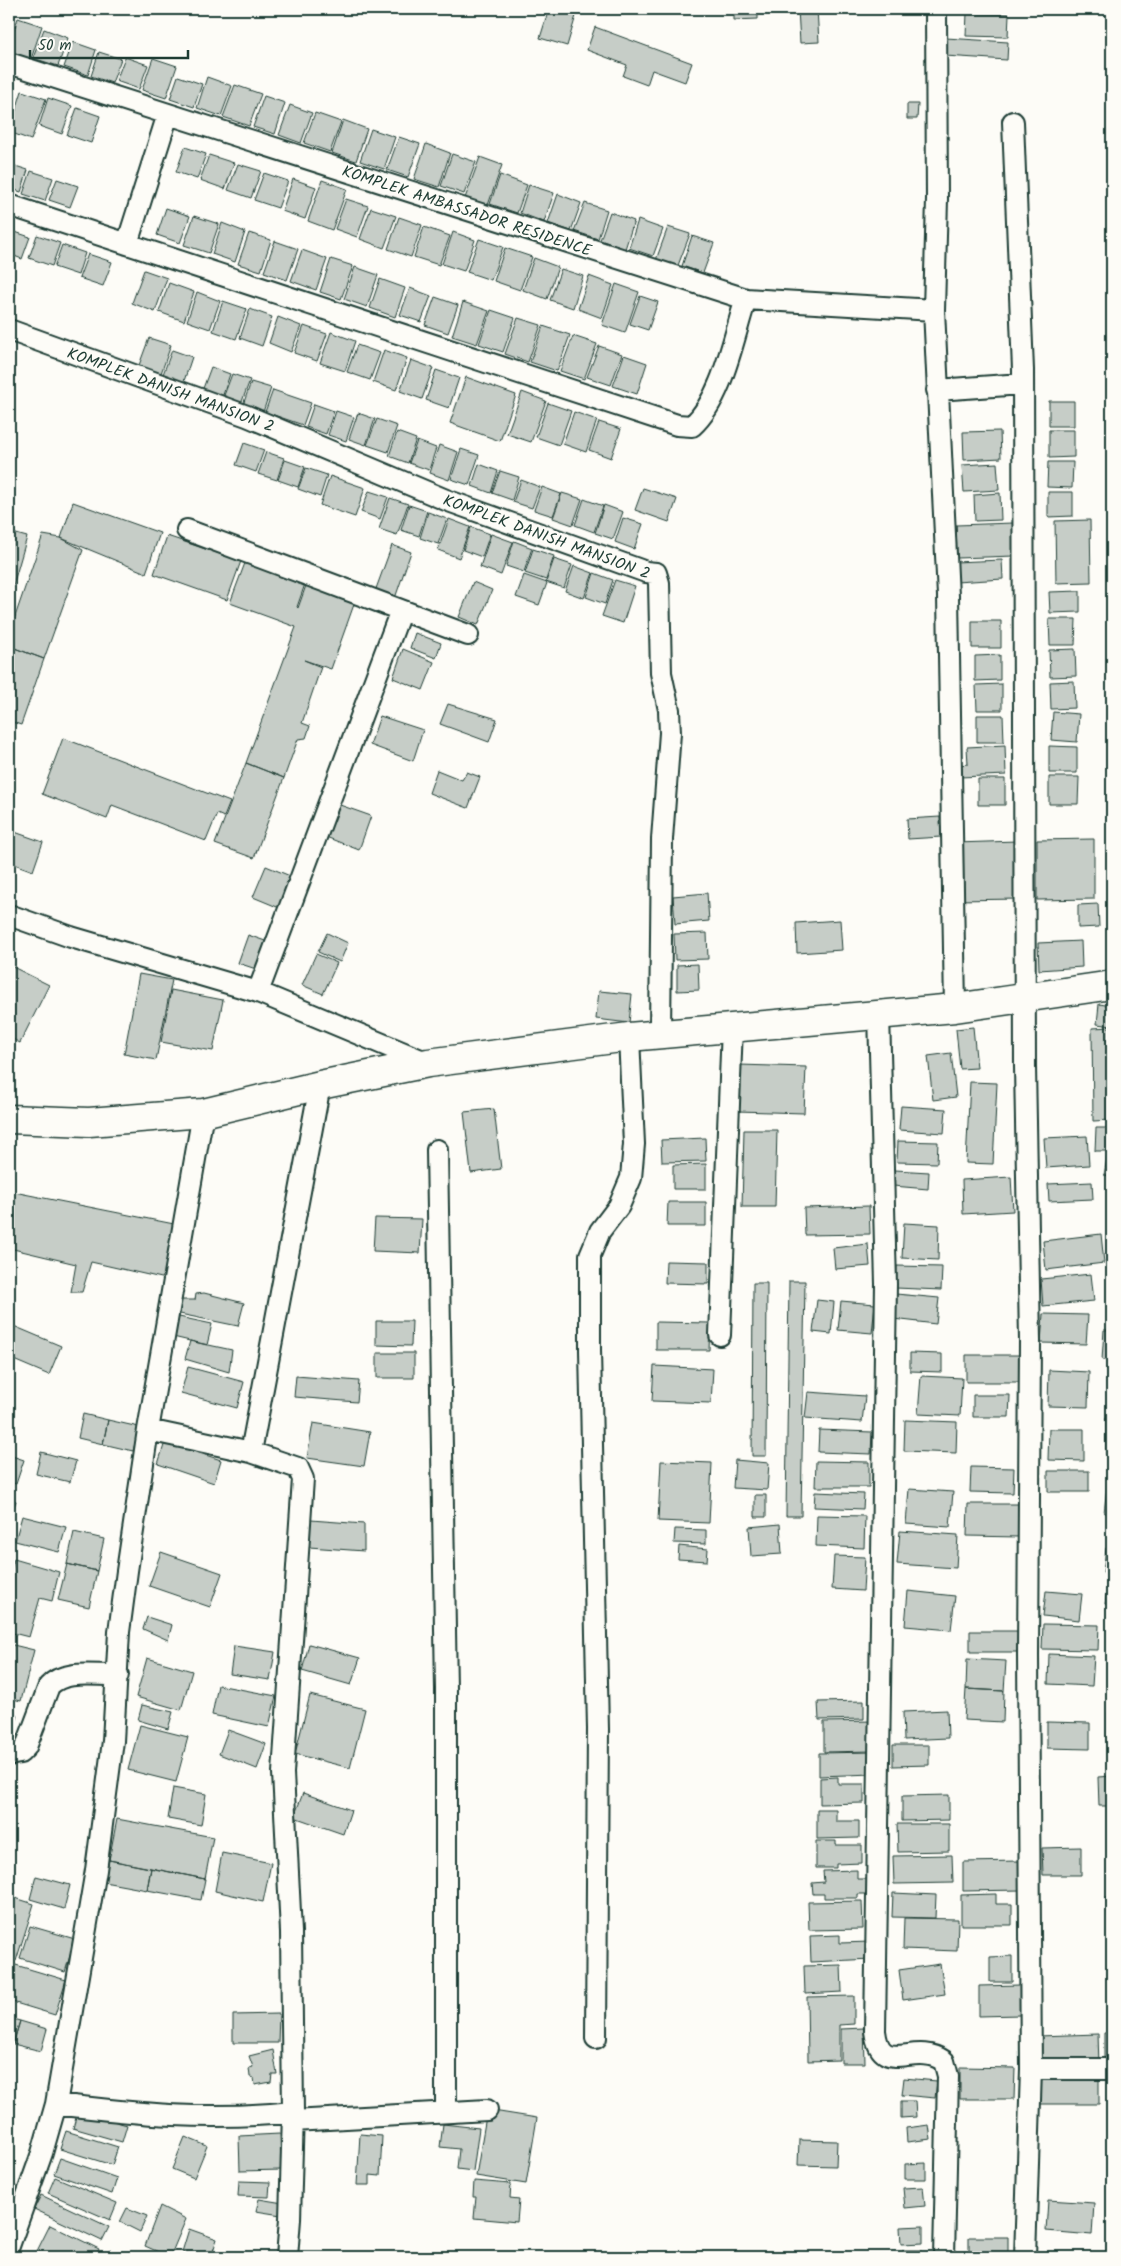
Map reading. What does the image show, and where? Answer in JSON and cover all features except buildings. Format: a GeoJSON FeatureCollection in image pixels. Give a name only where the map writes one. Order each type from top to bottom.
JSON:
{"type":"FeatureCollection","features":[{"type":"Feature","properties":{"kind":"main road"},"geometry":{"type":"LineString","coordinates":[[9,1119],[89,1122],[203,1113],[320,1085],[428,1063],[629,1037],[955,1008],[1112,985]]}},
{"type":"Feature","properties":{"kind":"street"},"geometry":{"type":"LineString","coordinates":[[936,9],[937,199],[934,310],[948,596],[955,1008]]}},
{"type":"Feature","properties":{"kind":"street","name":"KOMPLEK AMBASSADOR RESIDENCE"},"geometry":{"type":"LineString","coordinates":[[9,63],[746,299],[934,310]]}},
{"type":"Feature","properties":{"kind":"street"},"geometry":{"type":"LineString","coordinates":[[127,244],[168,114]]}},
{"type":"Feature","properties":{"kind":"street"},"geometry":{"type":"LineString","coordinates":[[1014,122],[1022,384],[1025,998],[1030,1360],[1028,1664],[1031,2069],[1025,2257]]}},
{"type":"Feature","properties":{"kind":"street"},"geometry":{"type":"LineString","coordinates":[[9,205],[677,426],[692,426],[703,416],[714,398],[746,299]]}},
{"type":"Feature","properties":{"kind":"street","name":"KOMPLEK DANISH MANSION 2"},"geometry":{"type":"LineString","coordinates":[[9,330],[247,416],[446,500],[646,572],[656,573],[659,583],[661,673],[669,710],[670,733],[662,839],[660,1034]]}},
{"type":"Feature","properties":{"kind":"street"},"geometry":{"type":"LineString","coordinates":[[937,390],[1022,384]]}},
{"type":"Feature","properties":{"kind":"street"},"geometry":{"type":"LineString","coordinates":[[187,530],[468,635]]}},
{"type":"Feature","properties":{"kind":"street"},"geometry":{"type":"LineString","coordinates":[[258,992],[401,610]]}},
{"type":"Feature","properties":{"kind":"street"},"geometry":{"type":"LineString","coordinates":[[9,915],[71,937],[258,992],[428,1063]]}},
{"type":"Feature","properties":{"kind":"street"},"geometry":{"type":"LineString","coordinates":[[879,1014],[886,1284],[875,2031],[876,2045],[884,2054],[893,2057],[917,2053],[935,2055],[944,2062],[948,2076],[944,2257]]}},
{"type":"Feature","properties":{"kind":"street"},"geometry":{"type":"LineString","coordinates":[[720,1335],[732,1027]]}},
{"type":"Feature","properties":{"kind":"street"},"geometry":{"type":"LineString","coordinates":[[596,2038],[598,1729],[590,1350],[590,1255],[600,1231],[618,1206],[630,1178],[634,1144],[629,1037]]}},
{"type":"Feature","properties":{"kind":"street"},"geometry":{"type":"LineString","coordinates":[[252,1452],[320,1085]]}},
{"type":"Feature","properties":{"kind":"street"},"geometry":{"type":"LineString","coordinates":[[9,2246],[42,2153],[56,2104],[96,1870],[113,1741],[119,1632],[148,1430],[203,1113]]}},
{"type":"Feature","properties":{"kind":"street"},"geometry":{"type":"LineString","coordinates":[[437,1150],[446,1689],[446,2112]]}},
{"type":"Feature","properties":{"kind":"street"},"geometry":{"type":"LineString","coordinates":[[148,1430],[252,1452],[298,1468],[303,1479],[283,1773],[291,1932],[293,2116],[287,2257]]}},
{"type":"Feature","properties":{"kind":"street"},"geometry":{"type":"LineString","coordinates":[[9,1755],[20,1753],[26,1747],[49,1686],[56,1679],[66,1676],[118,1675]]}},
{"type":"Feature","properties":{"kind":"street"},"geometry":{"type":"LineString","coordinates":[[1031,2069],[1112,2069]]}},
{"type":"Feature","properties":{"kind":"street"},"geometry":{"type":"LineString","coordinates":[[56,2104],[151,2115],[195,2117],[487,2110]]}}]}
